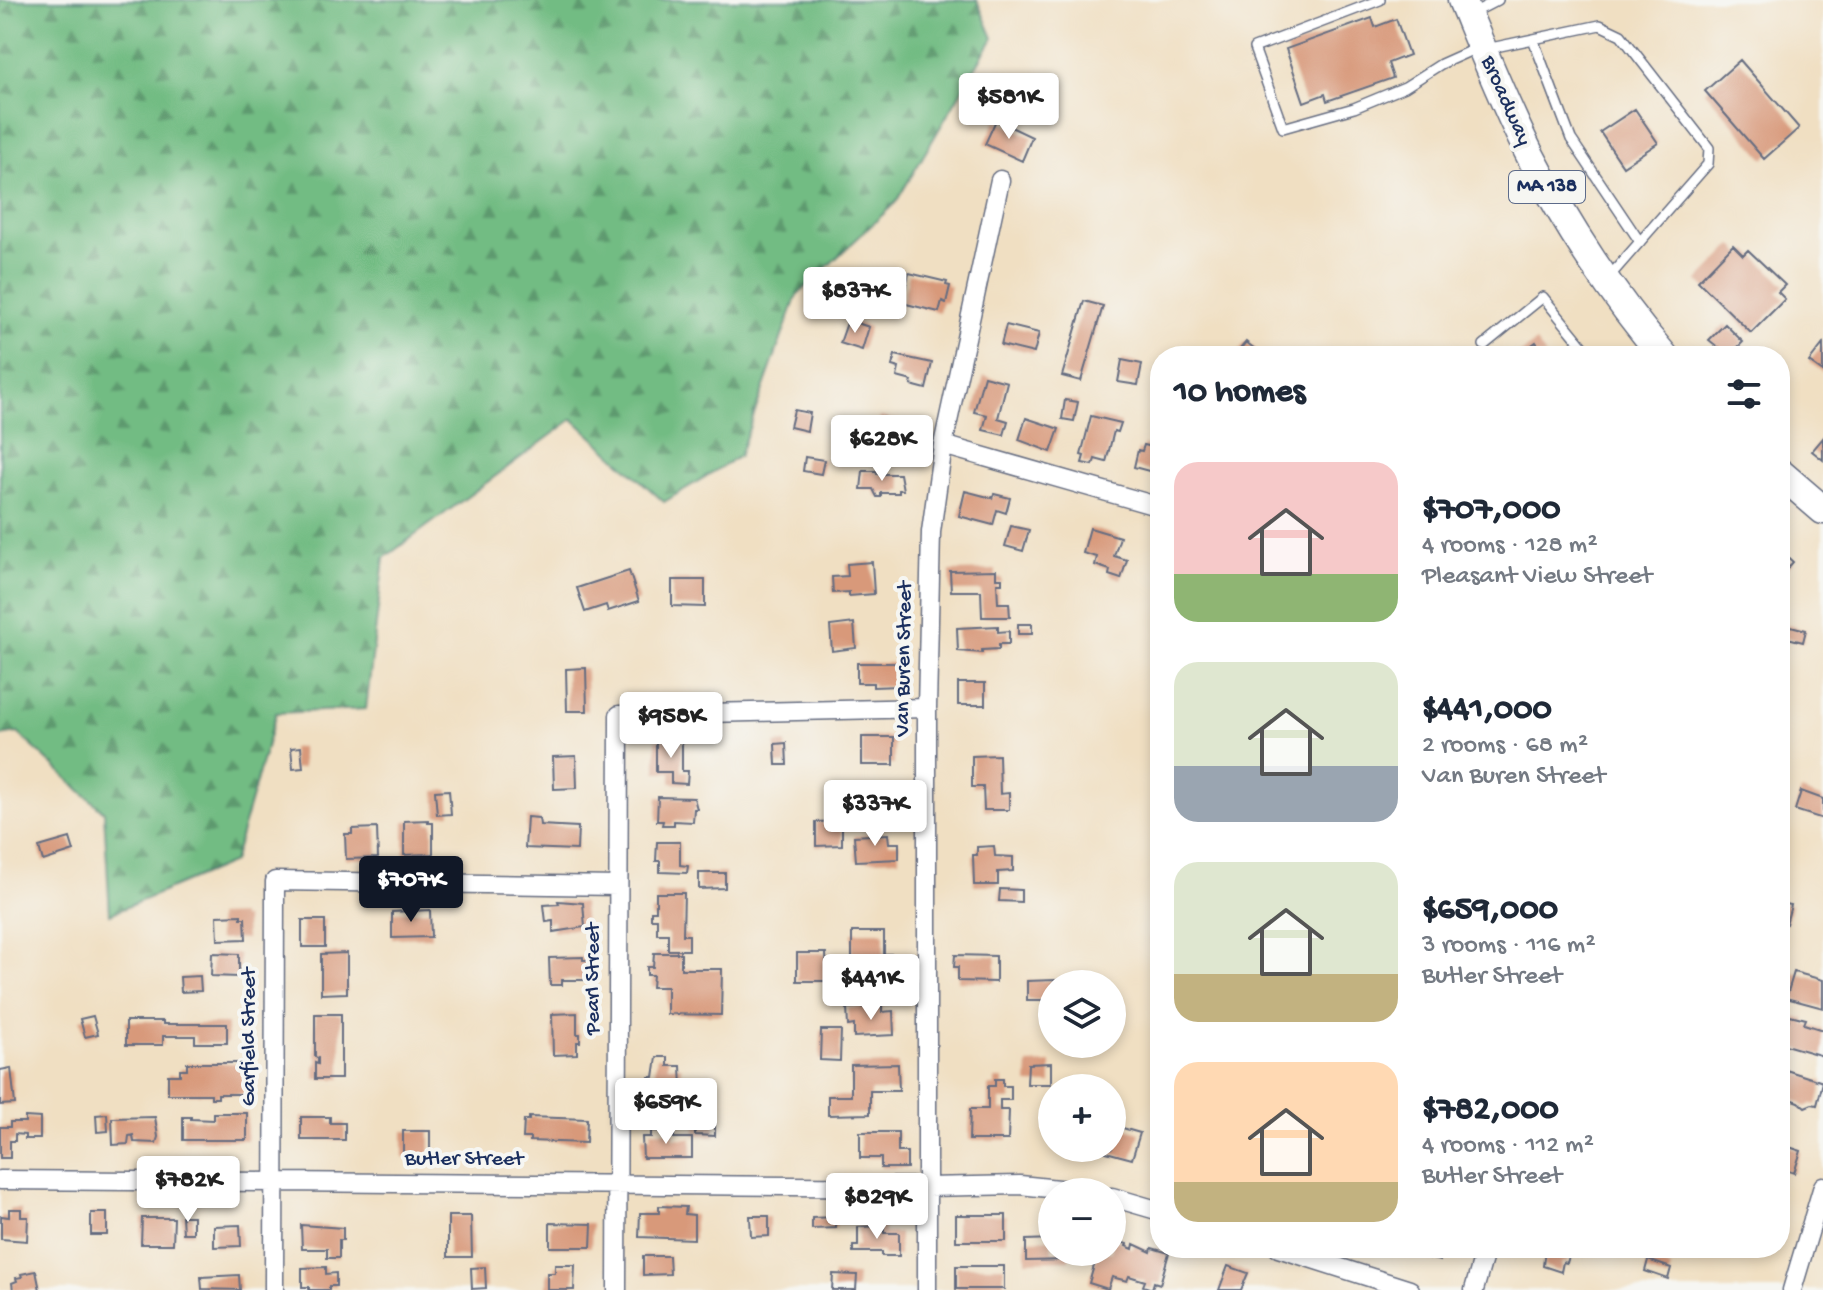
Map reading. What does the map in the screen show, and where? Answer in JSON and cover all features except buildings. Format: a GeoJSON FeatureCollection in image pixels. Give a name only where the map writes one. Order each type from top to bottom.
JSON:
{"type":"FeatureCollection","features":[{"type":"Feature","properties":{"kind":"main road","name":"Broadway"},"geometry":{"type":"LineString","coordinates":[[1465,8],[1531,158],[1607,280],[1656,346]]}},
{"type":"Feature","properties":{"kind":"main road"},"geometry":{"type":"LineString","coordinates":[[1790,482],[1823,510]]}},
{"type":"Feature","properties":{"kind":"street","name":"Van Buren Street"},"geometry":{"type":"LineString","coordinates":[[927,1290],[927,708],[931,532],[943,445],[1000,180]]}},
{"type":"Feature","properties":{"kind":"street"},"geometry":{"type":"LineString","coordinates":[[943,445],[1150,504]]}},
{"type":"Feature","properties":{"kind":"street","name":"Pearl Street"},"geometry":{"type":"LineString","coordinates":[[617,1290],[619,715],[927,708]]}},
{"type":"Feature","properties":{"kind":"street","name":"Garfield Street"},"geometry":{"type":"LineString","coordinates":[[274,1290],[275,881],[618,886]]}},
{"type":"Feature","properties":{"kind":"street","name":"Butler Street"},"geometry":{"type":"LineString","coordinates":[[0,1180],[1038,1187]]}},
{"type":"Feature","properties":{"kind":"street"},"geometry":{"type":"LineString","coordinates":[[1792,1290],[1823,1186]]}},
{"type":"Feature","properties":{"kind":"street"},"geometry":{"type":"LineString","coordinates":[[1126,1201],[1150,1208]]}},
{"type":"Feature","properties":{"kind":"street"},"geometry":{"type":"LineString","coordinates":[[1309,1258],[1410,1290]]}},
{"type":"Feature","properties":{"kind":"street"},"geometry":{"type":"LineString","coordinates":[[1474,1290],[1483,1258]]}},
{"type":"Feature","properties":{"kind":"lane"},"geometry":{"type":"LineString","coordinates":[[1380,0],[1254,48],[1283,128],[1354,108],[1405,87],[1441,64],[1482,48],[1600,25],[1621,35],[1709,148],[1708,164],[1607,280]]}},
{"type":"Feature","properties":{"kind":"lane"},"geometry":{"type":"LineString","coordinates":[[1465,8],[1498,0]]}},
{"type":"Feature","properties":{"kind":"lane"},"geometry":{"type":"LineString","coordinates":[[1533,39],[1571,139],[1640,242]]}},
{"type":"Feature","properties":{"kind":"lane"},"geometry":{"type":"LineString","coordinates":[[1484,345],[1543,297],[1583,346]]}},
{"type":"Feature","properties":{"kind":"green space"},"geometry":{"type":"Polygon","coordinates":[[[0,0],[977,0],[993,38],[896,202],[797,295],[739,456],[664,502],[573,419],[384,558],[366,709],[276,713],[233,862],[110,914],[104,812],[18,733],[0,736],[0,0]]]}}]}
